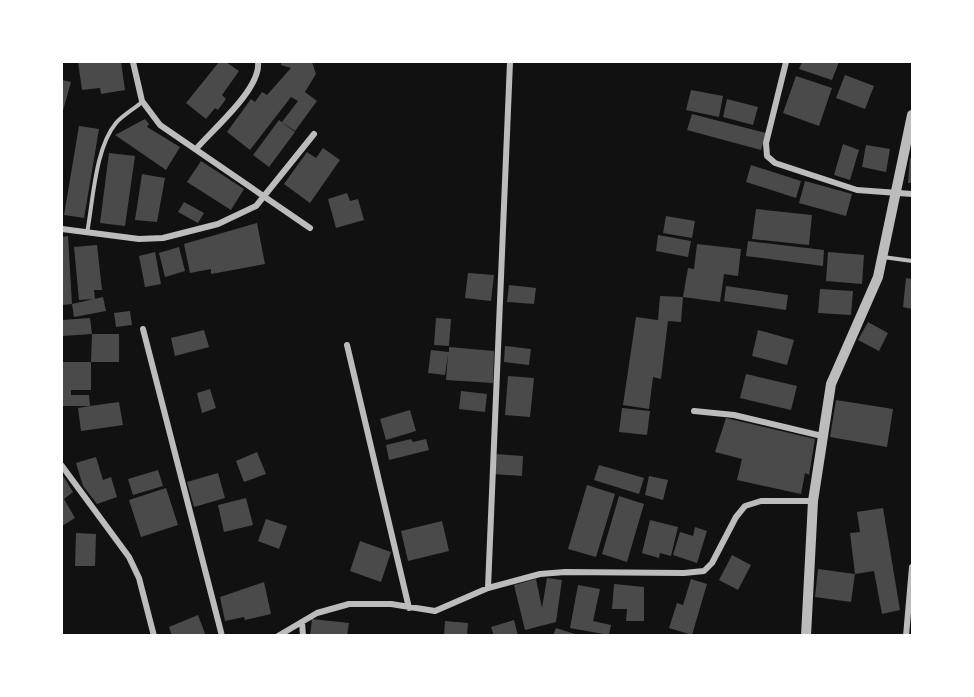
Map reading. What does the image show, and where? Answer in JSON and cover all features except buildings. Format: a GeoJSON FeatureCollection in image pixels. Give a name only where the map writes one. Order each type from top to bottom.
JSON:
{"type":"FeatureCollection","features":[{"type":"Feature","properties":{"kind":"street"},"geometry":{"type":"LineString","coordinates":[[133,62],[142,102],[160,125],[310,228]]}},
{"type":"Feature","properties":{"kind":"street"},"geometry":{"type":"LineString","coordinates":[[196,149],[249,90],[256,76],[258,62]]}},
{"type":"Feature","properties":{"kind":"street"},"geometry":{"type":"LineString","coordinates":[[488,588],[510,62]]}},
{"type":"Feature","properties":{"kind":"street"},"geometry":{"type":"LineString","coordinates":[[786,62],[766,143],[767,156],[775,163],[857,190],[912,194]]}},
{"type":"Feature","properties":{"kind":"street"},"geometry":{"type":"LineString","coordinates":[[806,636],[813,501],[831,384],[878,277],[912,115]]}},
{"type":"Feature","properties":{"kind":"street"},"geometry":{"type":"LineString","coordinates":[[62,229],[139,239],[181,234],[242,215],[266,196],[314,134]]}},
{"type":"Feature","properties":{"kind":"street"},"geometry":{"type":"LineString","coordinates":[[144,328],[222,636]]}},
{"type":"Feature","properties":{"kind":"street"},"geometry":{"type":"LineString","coordinates":[[347,345],[409,608]]}},
{"type":"Feature","properties":{"kind":"street"},"geometry":{"type":"LineString","coordinates":[[694,411],[734,415],[822,436]]}},
{"type":"Feature","properties":{"kind":"street"},"geometry":{"type":"LineString","coordinates":[[62,466],[129,556],[139,578],[154,636]]}},
{"type":"Feature","properties":{"kind":"street"},"geometry":{"type":"LineString","coordinates":[[279,636],[317,613],[349,604],[391,604],[435,611],[514,579],[565,572],[684,573],[705,571],[712,563],[736,517],[745,506],[761,501],[813,501]]}},
{"type":"Feature","properties":{"kind":"street"},"geometry":{"type":"LineString","coordinates":[[906,636],[912,567]]}},
{"type":"Feature","properties":{"kind":"street"},"geometry":{"type":"LineString","coordinates":[[302,622],[303,636]]}},
{"type":"Feature","properties":{"kind":"lane"},"geometry":{"type":"LineString","coordinates":[[87,233],[101,155],[107,138],[116,123],[142,102]]}},
{"type":"Feature","properties":{"kind":"lane"},"geometry":{"type":"LineString","coordinates":[[882,257],[912,261]]}}]}
